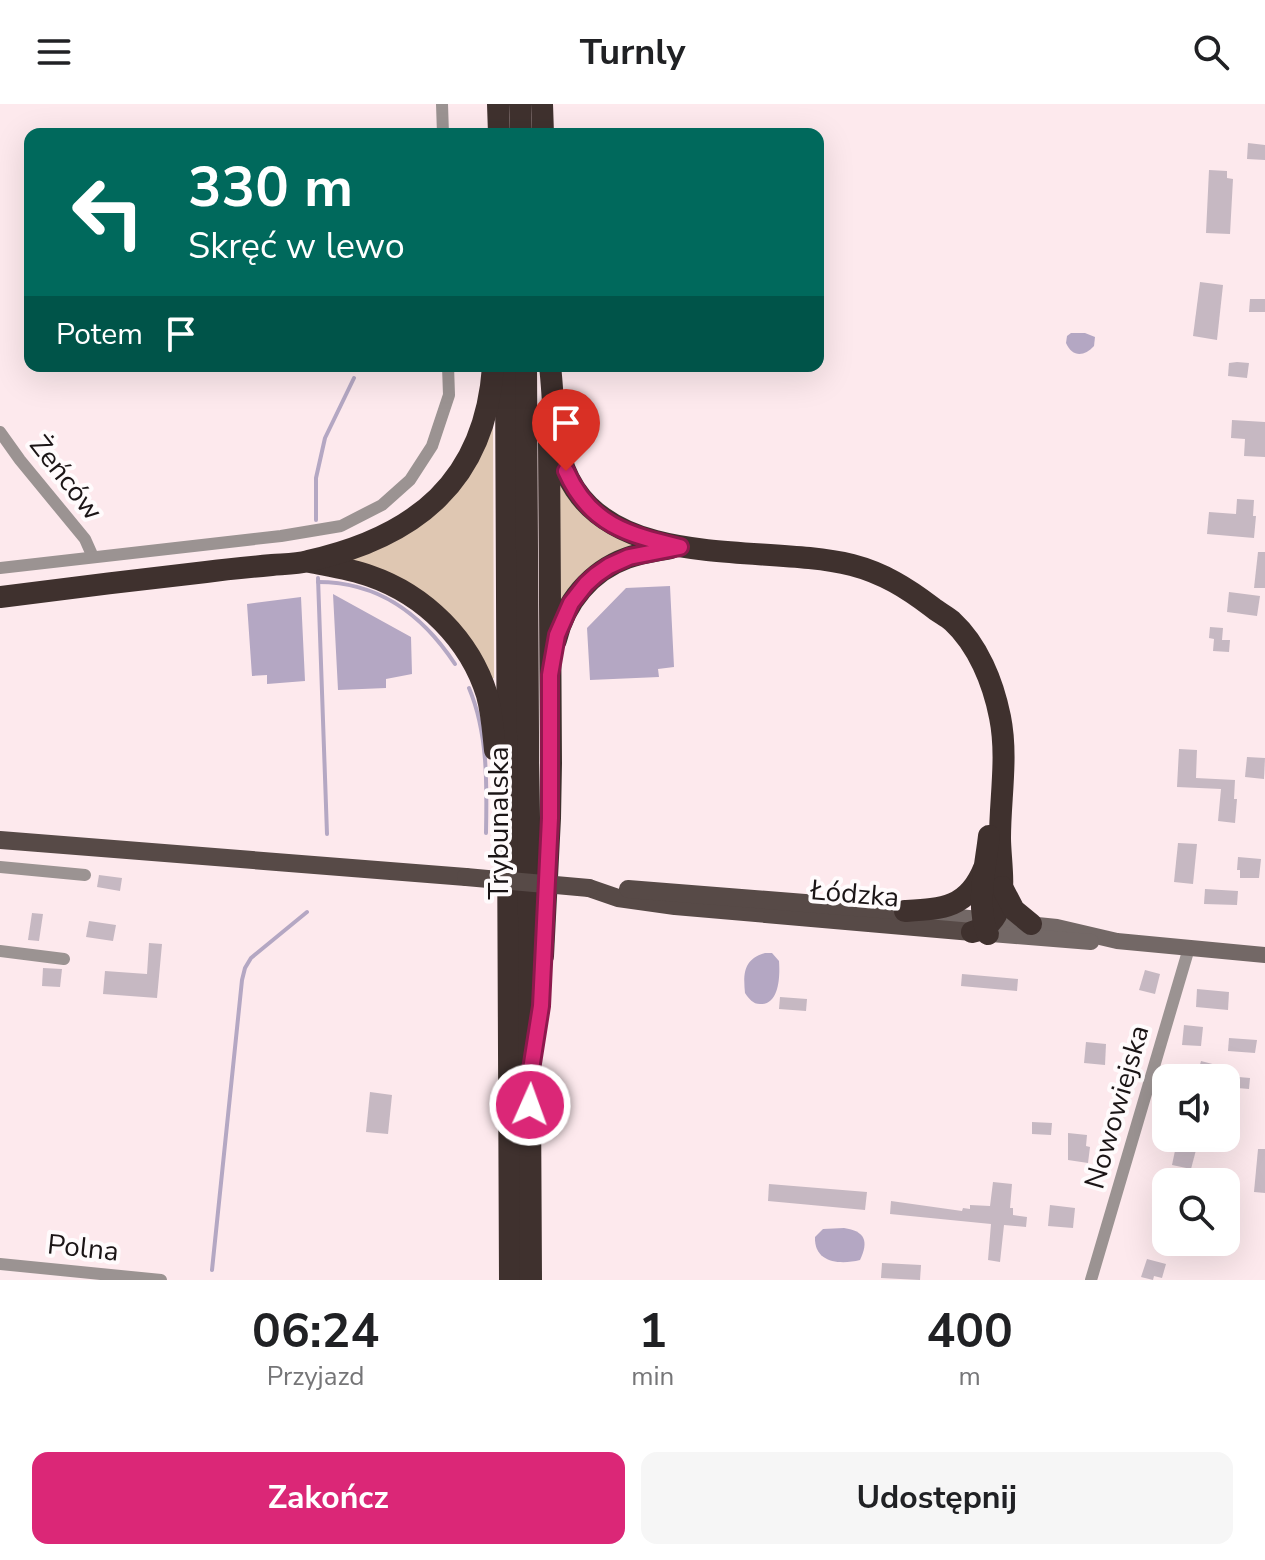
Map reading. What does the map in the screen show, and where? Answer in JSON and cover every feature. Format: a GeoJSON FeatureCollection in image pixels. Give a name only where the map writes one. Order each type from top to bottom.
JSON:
{"type":"FeatureCollection","features":[{"type":"Feature","properties":{"kind":"highway"},"geometry":{"type":"LineString","coordinates":[[498,104],[499,128]]}},
{"type":"Feature","properties":{"kind":"highway"},"geometry":{"type":"LineString","coordinates":[[520,104],[521,128]]}},
{"type":"Feature","properties":{"kind":"highway"},"geometry":{"type":"LineString","coordinates":[[542,104],[543,128]]}},
{"type":"Feature","properties":{"kind":"highway"},"geometry":{"type":"LineString","coordinates":[[0,597],[307,561],[392,532],[432,505],[450,485],[484,425],[493,372]]}},
{"type":"Feature","properties":{"kind":"highway","name":"Trybunalska"},"geometry":{"type":"LineString","coordinates":[[506,372],[510,1280]]}},
{"type":"Feature","properties":{"kind":"highway","name":"Trybunalska"},"geometry":{"type":"LineString","coordinates":[[526,372],[531,1280]]}},
{"type":"Feature","properties":{"kind":"highway"},"geometry":{"type":"LineString","coordinates":[[530,1076],[542,990],[550,818],[549,372]]}},
{"type":"Feature","properties":{"kind":"highway"},"geometry":{"type":"LineString","coordinates":[[550,372],[558,450],[566,471],[576,491],[594,511],[617,528],[680,547],[812,558],[854,565],[902,585],[950,619],[976,652],[995,697],[1003,745],[1001,905],[984,927]]}},
{"type":"Feature","properties":{"kind":"highway"},"geometry":{"type":"LineString","coordinates":[[550,675],[561,622],[586,584],[603,570],[623,560],[680,547]]}},
{"type":"Feature","properties":{"kind":"highway"},"geometry":{"type":"LineString","coordinates":[[307,561],[370,576],[398,588],[436,615],[466,651],[478,671],[492,718],[509,866]]}},
{"type":"Feature","properties":{"kind":"highway"},"geometry":{"type":"LineString","coordinates":[[935,609],[965,659],[980,693],[994,746],[982,906],[984,927]]}},
{"type":"Feature","properties":{"kind":"highway"},"geometry":{"type":"LineString","coordinates":[[905,911],[942,908],[952,904],[974,886],[986,863]]}},
{"type":"Feature","properties":{"kind":"highway"},"geometry":{"type":"LineString","coordinates":[[1002,887],[1011,907],[1031,924]]}},
{"type":"Feature","properties":{"kind":"main road","name":"Łódzka"},"geometry":{"type":"LineString","coordinates":[[0,840],[905,911],[1079,942],[1117,941],[1265,955]]}},
{"type":"Feature","properties":{"kind":"main road","name":"Łódzka"},"geometry":{"type":"LineString","coordinates":[[589,888],[618,898],[675,906],[984,927],[1031,924],[1117,941]]}},
{"type":"Feature","properties":{"kind":"street"},"geometry":{"type":"LineString","coordinates":[[442,104],[443,128]]}},
{"type":"Feature","properties":{"kind":"street"},"geometry":{"type":"LineString","coordinates":[[93,557],[281,536],[341,526],[382,505],[410,480],[432,446],[449,395],[448,372]]}},
{"type":"Feature","properties":{"kind":"street","name":"Żeńców"},"geometry":{"type":"LineString","coordinates":[[0,432],[85,539],[93,557],[0,568]]}},
{"type":"Feature","properties":{"kind":"street"},"geometry":{"type":"LineString","coordinates":[[0,867],[85,875]]}},
{"type":"Feature","properties":{"kind":"street","name":"Nowowiejska"},"geometry":{"type":"LineString","coordinates":[[1091,1280],[1189,948]]}},
{"type":"Feature","properties":{"kind":"street"},"geometry":{"type":"LineString","coordinates":[[0,951],[64,959]]}},
{"type":"Feature","properties":{"kind":"street","name":"Polna"},"geometry":{"type":"LineString","coordinates":[[0,1264],[161,1280]]}},
{"type":"Feature","properties":{"kind":"shaded area"},"geometry":{"type":"Polygon","coordinates":[[[1085,333],[1095,337],[1094,346],[1082,354],[1075,353],[1066,343],[1067,336],[1085,333]]]}},
{"type":"Feature","properties":{"kind":"shaded area"},"geometry":{"type":"Polygon","coordinates":[[[490,423],[493,427],[494,678],[490,680],[472,650],[342,558],[394,542],[438,508],[490,423]]]}},
{"type":"Feature","properties":{"kind":"shaded area"},"geometry":{"type":"Polygon","coordinates":[[[558,482],[640,545],[559,608],[558,482]]]}},
{"type":"Feature","properties":{"kind":"shaded area"},"geometry":{"type":"Polygon","coordinates":[[[670,586],[674,667],[658,669],[659,677],[590,680],[587,628],[626,588],[670,586]]]}},
{"type":"Feature","properties":{"kind":"shaded area"},"geometry":{"type":"Polygon","coordinates":[[[333,594],[411,637],[412,674],[386,679],[386,688],[338,690],[333,594]]]}},
{"type":"Feature","properties":{"kind":"shaded area"},"geometry":{"type":"Polygon","coordinates":[[[301,597],[305,681],[267,684],[267,675],[252,676],[247,604],[301,597]]]}},
{"type":"Feature","properties":{"kind":"shaded area"},"geometry":{"type":"Polygon","coordinates":[[[765,953],[772,953],[779,961],[779,981],[772,1000],[758,1004],[745,993],[744,979],[749,963],[765,953]]]}},
{"type":"Feature","properties":{"kind":"shaded area"},"geometry":{"type":"Polygon","coordinates":[[[844,1228],[861,1234],[863,1238],[860,1260],[830,1260],[816,1246],[815,1237],[823,1229],[844,1228]]]}},
{"type":"Feature","properties":{"kind":"building"},"geometry":{"type":"Polygon","coordinates":[[[1248,143],[1265,145],[1265,160],[1247,159],[1248,143]]]}},
{"type":"Feature","properties":{"kind":"building"},"geometry":{"type":"Polygon","coordinates":[[[1209,170],[1227,171],[1227,178],[1233,179],[1230,234],[1206,233],[1209,170]]]}},
{"type":"Feature","properties":{"kind":"building"},"geometry":{"type":"Polygon","coordinates":[[[1200,282],[1223,285],[1217,340],[1193,336],[1200,282]]]}},
{"type":"Feature","properties":{"kind":"building"},"geometry":{"type":"Polygon","coordinates":[[[1250,299],[1265,299],[1265,312],[1249,312],[1250,299]]]}},
{"type":"Feature","properties":{"kind":"building"},"geometry":{"type":"Polygon","coordinates":[[[1229,363],[1249,363],[1247,378],[1228,376],[1229,363]]]}},
{"type":"Feature","properties":{"kind":"building"},"geometry":{"type":"Polygon","coordinates":[[[1232,420],[1265,422],[1265,457],[1244,456],[1245,439],[1231,438],[1232,420]]]}},
{"type":"Feature","properties":{"kind":"building"},"geometry":{"type":"Polygon","coordinates":[[[1237,499],[1254,500],[1254,538],[1207,534],[1209,512],[1236,514],[1237,499]]]}},
{"type":"Feature","properties":{"kind":"building"},"geometry":{"type":"Polygon","coordinates":[[[1258,552],[1265,552],[1265,588],[1254,588],[1258,552]]]}},
{"type":"Feature","properties":{"kind":"building"},"geometry":{"type":"Polygon","coordinates":[[[1229,592],[1260,596],[1257,616],[1227,612],[1229,592]]]}},
{"type":"Feature","properties":{"kind":"building"},"geometry":{"type":"Polygon","coordinates":[[[1210,627],[1223,628],[1222,640],[1230,640],[1229,652],[1213,651],[1214,639],[1209,638],[1210,627]]]}},
{"type":"Feature","properties":{"kind":"building"},"geometry":{"type":"Polygon","coordinates":[[[1179,749],[1197,750],[1196,778],[1235,780],[1235,823],[1218,821],[1221,789],[1177,787],[1179,749]]]}},
{"type":"Feature","properties":{"kind":"building"},"geometry":{"type":"Polygon","coordinates":[[[1247,757],[1265,758],[1264,779],[1245,777],[1247,757]]]}},
{"type":"Feature","properties":{"kind":"building"},"geometry":{"type":"Polygon","coordinates":[[[1178,843],[1197,844],[1193,884],[1174,882],[1178,843]]]}},
{"type":"Feature","properties":{"kind":"building"},"geometry":{"type":"Polygon","coordinates":[[[1238,857],[1261,859],[1259,878],[1240,878],[1238,857]]]}},
{"type":"Feature","properties":{"kind":"building"},"geometry":{"type":"Polygon","coordinates":[[[99,875],[122,878],[120,891],[97,887],[99,875]]]}},
{"type":"Feature","properties":{"kind":"building"},"geometry":{"type":"Polygon","coordinates":[[[1205,889],[1238,891],[1237,905],[1204,904],[1205,889]]]}},
{"type":"Feature","properties":{"kind":"building"},"geometry":{"type":"Polygon","coordinates":[[[32,913],[43,914],[39,941],[28,940],[32,913]]]}},
{"type":"Feature","properties":{"kind":"building"},"geometry":{"type":"Polygon","coordinates":[[[89,921],[116,925],[113,941],[86,937],[89,921]]]}},
{"type":"Feature","properties":{"kind":"building"},"geometry":{"type":"Polygon","coordinates":[[[149,943],[162,944],[157,998],[103,994],[105,971],[147,974],[149,943]]]}},
{"type":"Feature","properties":{"kind":"building"},"geometry":{"type":"Polygon","coordinates":[[[43,968],[62,969],[60,987],[42,986],[43,968]]]}},
{"type":"Feature","properties":{"kind":"building"},"geometry":{"type":"Polygon","coordinates":[[[1145,970],[1160,974],[1155,994],[1139,990],[1145,970]]]}},
{"type":"Feature","properties":{"kind":"building"},"geometry":{"type":"Polygon","coordinates":[[[962,974],[1018,979],[1017,991],[961,986],[962,974]]]}},
{"type":"Feature","properties":{"kind":"building"},"geometry":{"type":"Polygon","coordinates":[[[1197,989],[1229,992],[1228,1010],[1196,1007],[1197,989]]]}},
{"type":"Feature","properties":{"kind":"building"},"geometry":{"type":"Polygon","coordinates":[[[780,997],[807,999],[806,1011],[779,1009],[780,997]]]}},
{"type":"Feature","properties":{"kind":"building"},"geometry":{"type":"Polygon","coordinates":[[[1184,1025],[1203,1027],[1201,1046],[1182,1045],[1184,1025]]]}},
{"type":"Feature","properties":{"kind":"building"},"geometry":{"type":"Polygon","coordinates":[[[1229,1038],[1257,1040],[1255,1053],[1228,1051],[1229,1038]]]}},
{"type":"Feature","properties":{"kind":"building"},"geometry":{"type":"Polygon","coordinates":[[[1086,1042],[1106,1044],[1105,1065],[1084,1063],[1086,1042]]]}},
{"type":"Feature","properties":{"kind":"building"},"geometry":{"type":"Polygon","coordinates":[[[1240,1077],[1250,1078],[1249,1089],[1240,1088],[1240,1077]]]}},
{"type":"Feature","properties":{"kind":"building"},"geometry":{"type":"Polygon","coordinates":[[[370,1092],[392,1095],[388,1134],[366,1132],[370,1092]]]}},
{"type":"Feature","properties":{"kind":"building"},"geometry":{"type":"Polygon","coordinates":[[[1032,1122],[1052,1123],[1051,1135],[1032,1134],[1032,1122]]]}},
{"type":"Feature","properties":{"kind":"building"},"geometry":{"type":"Polygon","coordinates":[[[1068,1133],[1087,1135],[1086,1146],[1090,1147],[1088,1163],[1068,1160],[1068,1133]]]}},
{"type":"Feature","properties":{"kind":"building"},"geometry":{"type":"Polygon","coordinates":[[[1258,1149],[1265,1149],[1265,1193],[1254,1192],[1258,1149]]]}},
{"type":"Feature","properties":{"kind":"building"},"geometry":{"type":"Polygon","coordinates":[[[1175,1152],[1195,1152],[1191,1168],[1172,1165],[1175,1152]]]}},
{"type":"Feature","properties":{"kind":"building"},"geometry":{"type":"Polygon","coordinates":[[[993,1182],[1012,1184],[1010,1208],[1013,1208],[1013,1215],[1027,1217],[1026,1227],[1004,1225],[1000,1262],[988,1260],[991,1224],[890,1214],[891,1201],[962,1211],[963,1208],[970,1209],[970,1205],[990,1206],[993,1182]]]}},
{"type":"Feature","properties":{"kind":"building"},"geometry":{"type":"Polygon","coordinates":[[[769,1184],[867,1192],[865,1210],[768,1201],[769,1184]]]}},
{"type":"Feature","properties":{"kind":"building"},"geometry":{"type":"Polygon","coordinates":[[[1050,1205],[1075,1208],[1073,1228],[1048,1226],[1050,1205]]]}},
{"type":"Feature","properties":{"kind":"building"},"geometry":{"type":"Polygon","coordinates":[[[1147,1259],[1166,1264],[1162,1278],[1154,1276],[1153,1280],[1141,1277],[1147,1259]]]}},
{"type":"Feature","properties":{"kind":"building"},"geometry":{"type":"Polygon","coordinates":[[[882,1263],[921,1265],[920,1280],[881,1278],[882,1263]]]}},
{"type":"Feature","properties":{"kind":"waterway"},"geometry":{"type":"LineString","coordinates":[[316,520],[316,478],[325,438],[354,378]]}},
{"type":"Feature","properties":{"kind":"waterway"},"geometry":{"type":"LineString","coordinates":[[318,578],[327,834]]}},
{"type":"Feature","properties":{"kind":"waterway"},"geometry":{"type":"LineString","coordinates":[[318,582],[360,588],[397,604],[428,630],[455,664]]}},
{"type":"Feature","properties":{"kind":"waterway"},"geometry":{"type":"LineString","coordinates":[[469,688],[483,741],[486,833]]}},
{"type":"Feature","properties":{"kind":"waterway"},"geometry":{"type":"LineString","coordinates":[[212,1270],[245,968],[251,958],[307,912]]}},
{"type":"Feature","properties":{"kind":"route"},"geometry":{"type":"LineString","coordinates":[[530,1105],[530,1076],[541,1006],[550,818],[550,675],[557,635],[571,603],[596,575],[629,557],[680,547],[617,528],[584,501],[566,471]]}}]}
